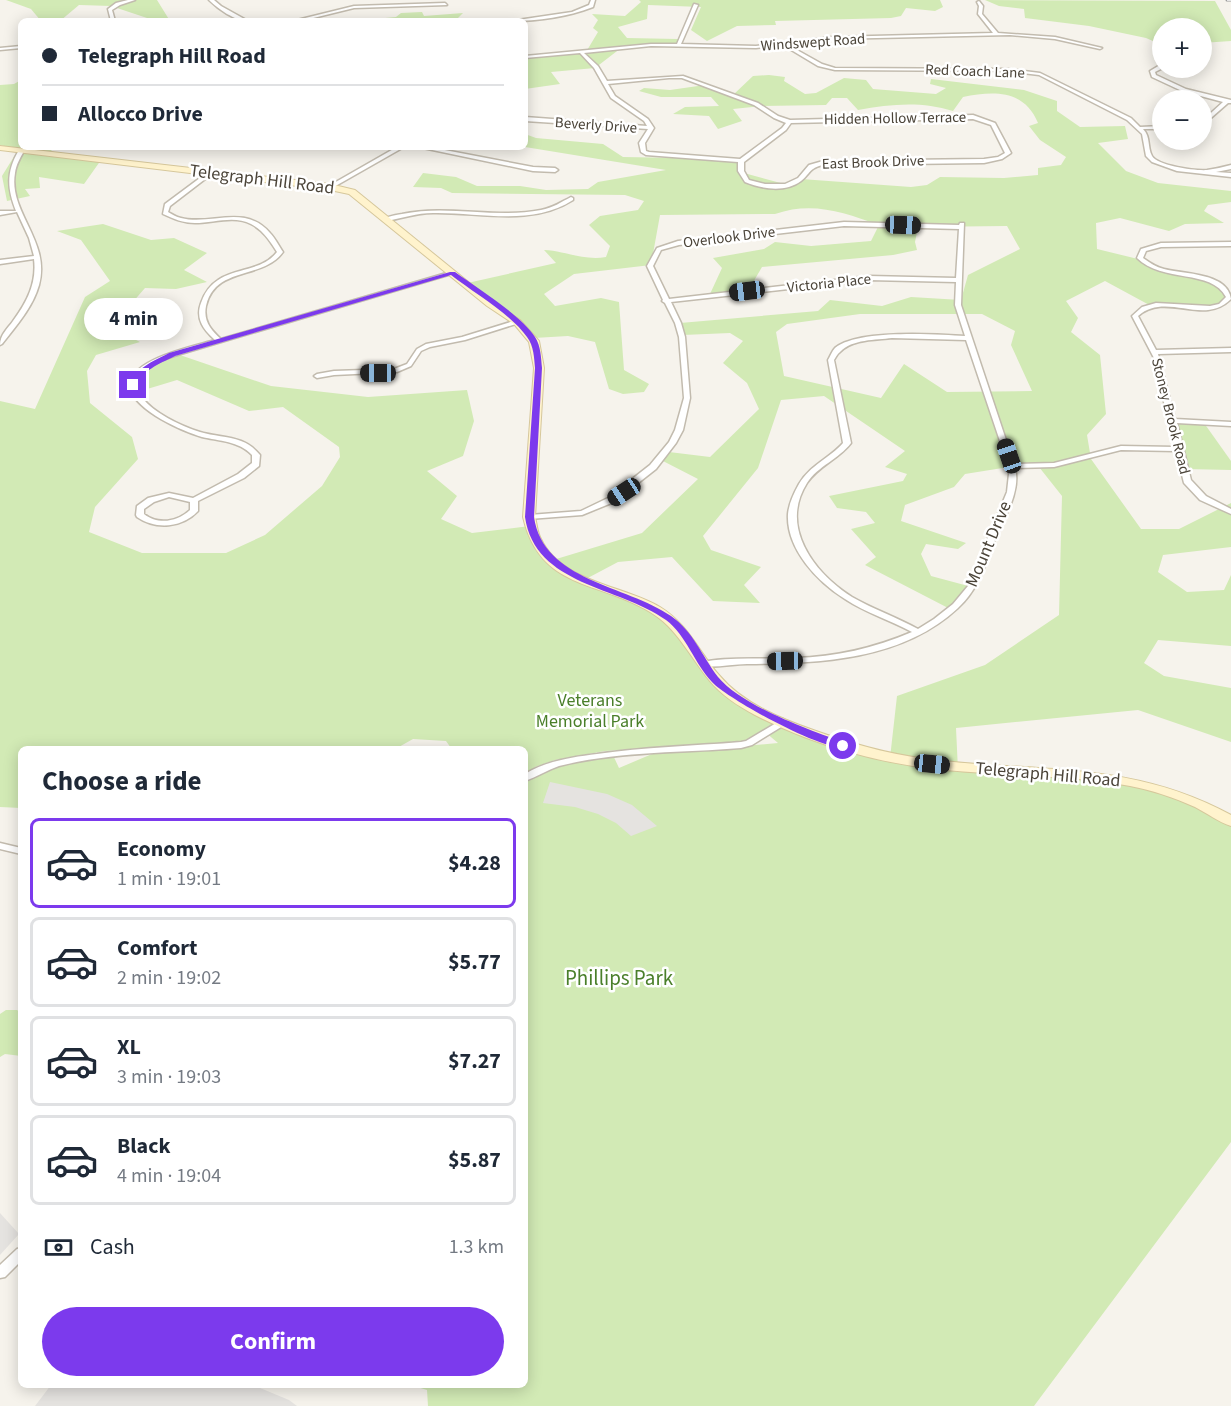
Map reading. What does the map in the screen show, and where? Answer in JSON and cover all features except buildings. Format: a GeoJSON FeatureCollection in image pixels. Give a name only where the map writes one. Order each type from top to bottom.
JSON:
{"type":"FeatureCollection","features":[{"type":"Feature","properties":{"kind":"street"},"geometry":{"type":"LineString","coordinates":[[112,18],[110,10],[118,4],[133,0]]}},
{"type":"Feature","properties":{"kind":"street"},"geometry":{"type":"LineString","coordinates":[[211,0],[228,13],[239,18]]}},
{"type":"Feature","properties":{"kind":"street"},"geometry":{"type":"LineString","coordinates":[[346,0],[354,7]]}},
{"type":"Feature","properties":{"kind":"street"},"geometry":{"type":"LineString","coordinates":[[528,19],[577,12],[591,6],[593,0]]}},
{"type":"Feature","properties":{"kind":"street"},"geometry":{"type":"LineString","coordinates":[[979,2],[980,14],[997,35]]}},
{"type":"Feature","properties":{"kind":"street"},"geometry":{"type":"LineString","coordinates":[[308,18],[354,7],[445,4]]}},
{"type":"Feature","properties":{"kind":"street"},"geometry":{"type":"LineString","coordinates":[[679,44],[696,5]]}},
{"type":"Feature","properties":{"kind":"street","name":"Windswept Road"},"geometry":{"type":"LineString","coordinates":[[528,57],[679,44],[746,47],[832,38],[997,35],[1046,36],[1100,48]]}},
{"type":"Feature","properties":{"kind":"street","name":"Red Coach Lane"},"geometry":{"type":"LineString","coordinates":[[784,44],[820,65],[835,69],[1007,70],[1035,73],[1051,78],[1115,110],[1141,128]]}},
{"type":"Feature","properties":{"kind":"street"},"geometry":{"type":"LineString","coordinates":[[0,49],[18,47]]}},
{"type":"Feature","properties":{"kind":"street"},"geometry":{"type":"LineString","coordinates":[[580,52],[596,67],[613,97],[646,120],[651,128]]}},
{"type":"Feature","properties":{"kind":"street"},"geometry":{"type":"LineString","coordinates":[[604,83],[683,77],[756,104],[776,117],[789,122],[784,129],[741,161]]}},
{"type":"Feature","properties":{"kind":"street"},"geometry":{"type":"LineString","coordinates":[[1158,78],[1184,90],[1229,101]]}},
{"type":"Feature","properties":{"kind":"street"},"geometry":{"type":"LineString","coordinates":[[1212,115],[1229,101]]}},
{"type":"Feature","properties":{"kind":"street","name":"Hidden Hollow Terrace"},"geometry":{"type":"LineString","coordinates":[[789,122],[976,117],[993,124],[1008,151],[1000,158]]}},
{"type":"Feature","properties":{"kind":"street","name":"Beverly Drive"},"geometry":{"type":"LineString","coordinates":[[528,119],[651,128],[642,143],[644,152],[648,154],[741,161]]}},
{"type":"Feature","properties":{"kind":"street"},"geometry":{"type":"LineString","coordinates":[[1152,127],[1141,128],[1148,141],[1149,156],[1152,159],[1172,168],[1231,175]]}},
{"type":"Feature","properties":{"kind":"street","name":"Telegraph Hill Road"},"geometry":{"type":"LineString","coordinates":[[0,148],[330,187],[352,192],[517,322],[534,341],[538,361],[530,517],[535,540],[552,561],[581,579],[636,599],[662,613],[685,634],[716,680],[734,695],[783,722],[843,746],[908,761],[957,767],[1088,774],[1144,784],[1185,798],[1231,821]]}},
{"type":"Feature","properties":{"kind":"street"},"geometry":{"type":"LineString","coordinates":[[330,187],[396,150]]}},
{"type":"Feature","properties":{"kind":"street"},"geometry":{"type":"LineString","coordinates":[[436,150],[533,169],[555,170]]}},
{"type":"Feature","properties":{"kind":"street"},"geometry":{"type":"LineString","coordinates":[[4,174],[13,157],[21,151]]}},
{"type":"Feature","properties":{"kind":"street","name":"East Brook Drive"},"geometry":{"type":"LineString","coordinates":[[741,161],[741,171],[747,181],[775,186],[795,183],[806,169],[823,163],[984,161],[1000,158]]}},
{"type":"Feature","properties":{"kind":"street"},"geometry":{"type":"LineString","coordinates":[[1204,172],[1231,167]]}},
{"type":"Feature","properties":{"kind":"street"},"geometry":{"type":"LineString","coordinates":[[210,173],[167,205],[164,210],[166,214],[186,220],[232,218],[253,221],[262,226],[280,252],[271,262],[230,276],[207,292],[201,312],[202,320],[207,329],[220,341]]}},
{"type":"Feature","properties":{"kind":"street"},"geometry":{"type":"LineString","coordinates":[[387,219],[428,211],[520,214],[560,206],[571,199]]}},
{"type":"Feature","properties":{"kind":"street"},"geometry":{"type":"LineString","coordinates":[[0,343],[32,295],[38,277],[31,238],[7,200]]}},
{"type":"Feature","properties":{"kind":"street"},"geometry":{"type":"LineString","coordinates":[[0,213],[15,212]]}},
{"type":"Feature","properties":{"kind":"street","name":"Overlook Drive"},"geometry":{"type":"LineString","coordinates":[[530,517],[582,513],[602,506],[639,480],[672,443],[684,418],[687,398],[681,330],[650,267],[659,249],[674,244],[844,224],[961,226]]}},
{"type":"Feature","properties":{"kind":"street","name":"Mount Drive"},"geometry":{"type":"LineString","coordinates":[[705,664],[798,661],[843,656],[883,646],[918,632],[951,611],[972,587],[1011,492],[1013,478],[958,304],[961,226]]}},
{"type":"Feature","properties":{"kind":"street","name":"Stoney Brook Road"},"geometry":{"type":"LineString","coordinates":[[1231,244],[1161,245],[1141,252],[1140,258],[1149,266],[1208,280],[1222,286],[1229,295],[1225,303],[1210,307],[1160,305],[1141,309],[1135,319],[1155,352],[1178,448],[1191,487],[1207,501],[1231,512]]}},
{"type":"Feature","properties":{"kind":"street"},"geometry":{"type":"LineString","coordinates":[[0,262],[36,257]]}},
{"type":"Feature","properties":{"kind":"street"},"geometry":{"type":"LineString","coordinates":[[194,500],[196,507],[192,514],[175,522],[153,523],[143,519],[139,512],[147,502],[163,496],[177,495],[194,500],[248,472],[256,464],[256,455],[244,445],[206,436],[179,425],[140,402],[134,394],[133,385],[141,372],[155,362],[220,341],[452,273]]}},
{"type":"Feature","properties":{"kind":"street","name":"Victoria Place"},"geometry":{"type":"LineString","coordinates":[[665,300],[869,278],[958,280]]}},
{"type":"Feature","properties":{"kind":"street"},"geometry":{"type":"LineString","coordinates":[[317,376],[334,373],[395,371],[409,365],[419,350],[431,344],[463,339],[517,322]]}},
{"type":"Feature","properties":{"kind":"street"},"geometry":{"type":"LineString","coordinates":[[918,632],[855,602],[820,575],[808,562],[794,536],[792,509],[806,479],[843,449],[847,443],[831,360],[836,350],[851,341],[869,338],[968,338]]}},
{"type":"Feature","properties":{"kind":"street"},"geometry":{"type":"LineString","coordinates":[[1155,352],[1231,350]]}},
{"type":"Feature","properties":{"kind":"street"},"geometry":{"type":"LineString","coordinates":[[1172,421],[1231,424]]}},
{"type":"Feature","properties":{"kind":"street"},"geometry":{"type":"LineString","coordinates":[[1011,466],[1054,465],[1121,448],[1178,448]]}},
{"type":"Feature","properties":{"kind":"street"},"geometry":{"type":"LineString","coordinates":[[528,776],[536,771],[562,763],[602,756],[648,750],[741,745],[750,743],[783,722]]}},
{"type":"Feature","properties":{"kind":"street"},"geometry":{"type":"LineString","coordinates":[[0,846],[18,850]]}},
{"type":"Feature","properties":{"kind":"street"},"geometry":{"type":"LineString","coordinates":[[0,1273],[18,1255]]}},
{"type":"Feature","properties":{"kind":"green space"},"geometry":{"type":"Polygon","coordinates":[[[6,0],[157,0],[168,18],[147,18],[111,6],[79,5],[64,18],[38,18],[31,9],[6,0]]]}},
{"type":"Feature","properties":{"kind":"green space"},"geometry":{"type":"Polygon","coordinates":[[[639,0],[940,0],[943,7],[935,11],[906,8],[901,16],[891,18],[775,21],[776,25],[737,26],[707,41],[691,30],[701,7],[648,5],[647,19],[618,27],[627,38],[678,39],[677,45],[621,48],[595,68],[551,72],[560,84],[528,89],[528,56],[586,52],[598,32],[593,28],[598,20],[592,14],[625,16],[641,2],[639,0]]]}},
{"type":"Feature","properties":{"kind":"green space"},"geometry":{"type":"Polygon","coordinates":[[[985,0],[1215,1],[1231,30],[1231,41],[1212,42],[1212,18],[1152,18],[1152,41],[1089,26],[1025,18],[1024,9],[999,6],[985,0]]]}},
{"type":"Feature","properties":{"kind":"green space"},"geometry":{"type":"Polygon","coordinates":[[[422,12],[424,16],[463,13],[458,18],[385,18],[396,17],[401,13],[422,12]]]}},
{"type":"Feature","properties":{"kind":"green space"},"geometry":{"type":"Polygon","coordinates":[[[769,75],[785,77],[784,81],[805,94],[816,93],[844,78],[866,80],[873,89],[936,94],[946,88],[930,84],[931,79],[1024,90],[1057,101],[1057,111],[1080,127],[1125,126],[1128,139],[1098,143],[1126,171],[1158,183],[1231,191],[1231,202],[1208,205],[1204,211],[1224,223],[1185,224],[1169,231],[1120,218],[1096,223],[1097,249],[1138,259],[1156,271],[1215,282],[1230,293],[1220,307],[1153,307],[1105,281],[1066,301],[1078,318],[1071,332],[1100,355],[1106,414],[1087,435],[1091,459],[1141,529],[1179,529],[1231,503],[1231,547],[1163,555],[1158,572],[1187,592],[1224,590],[1231,575],[1231,646],[1158,640],[1144,663],[1164,676],[1231,688],[1231,742],[1138,710],[956,728],[958,770],[1091,775],[1203,805],[1231,822],[1231,1142],[1034,1406],[428,1406],[427,1390],[421,1388],[528,1388],[528,781],[537,767],[612,753],[619,768],[652,754],[778,743],[765,732],[743,742],[605,751],[555,760],[535,767],[528,773],[528,746],[450,746],[446,741],[413,739],[401,746],[18,746],[18,808],[0,807],[0,401],[35,409],[85,297],[110,281],[81,240],[57,231],[103,224],[151,240],[174,238],[207,253],[184,270],[207,282],[176,289],[145,288],[111,327],[140,342],[96,355],[87,371],[90,403],[132,437],[138,459],[95,507],[89,532],[142,553],[226,553],[265,535],[322,486],[340,457],[339,447],[283,407],[249,411],[177,380],[134,393],[141,369],[177,354],[271,386],[368,397],[467,390],[474,421],[463,456],[427,471],[457,496],[441,519],[472,533],[530,526],[553,560],[642,533],[698,479],[661,460],[669,452],[710,457],[759,409],[747,383],[723,363],[743,341],[730,333],[683,335],[680,323],[818,311],[830,300],[882,306],[911,297],[961,300],[968,275],[1020,249],[1007,226],[918,227],[915,242],[917,250],[893,255],[762,267],[748,291],[710,294],[722,268],[713,258],[764,249],[775,242],[811,246],[871,241],[879,225],[840,212],[815,208],[802,208],[775,214],[660,215],[651,265],[574,274],[544,294],[555,306],[601,298],[619,302],[624,370],[649,384],[644,392],[623,394],[609,389],[595,342],[568,336],[534,338],[463,284],[556,263],[544,250],[590,258],[606,257],[610,246],[589,225],[600,216],[638,210],[644,201],[625,195],[452,193],[441,188],[413,187],[423,173],[456,177],[477,186],[520,186],[546,190],[588,189],[598,182],[666,170],[528,147],[528,135],[536,138],[603,144],[623,157],[739,159],[744,173],[788,185],[801,179],[911,187],[927,185],[940,177],[1004,178],[1038,175],[1038,168],[1061,165],[1066,157],[1040,140],[1029,126],[1038,123],[1025,104],[1006,95],[985,94],[963,97],[953,111],[906,104],[858,110],[847,98],[832,98],[826,105],[733,109],[742,121],[718,129],[709,116],[673,114],[685,107],[719,106],[711,97],[661,97],[639,91],[644,88],[670,90],[705,85],[733,95],[753,76],[769,75]],[[860,314],[787,324],[776,332],[784,376],[881,398],[904,364],[947,392],[1032,391],[1011,345],[1015,331],[982,314],[860,314]],[[824,396],[781,400],[758,468],[703,536],[711,550],[761,567],[744,585],[760,603],[713,601],[672,557],[618,562],[584,580],[677,623],[729,692],[812,735],[890,758],[897,696],[985,665],[1059,615],[1062,496],[1039,467],[1015,466],[965,474],[954,487],[905,505],[901,521],[966,543],[958,549],[926,544],[921,554],[931,576],[972,587],[952,610],[865,565],[876,557],[851,529],[875,523],[866,512],[837,508],[829,496],[903,481],[907,474],[885,467],[905,451],[824,396]]]}},
{"type":"Feature","properties":{"kind":"green space"},"geometry":{"type":"Polygon","coordinates":[[[18,82],[18,150],[0,145],[0,85],[18,82]]]}},
{"type":"Feature","properties":{"kind":"green space"},"geometry":{"type":"Polygon","coordinates":[[[18,150],[52,150],[48,153],[101,160],[84,184],[39,177],[40,188],[25,189],[30,196],[7,201],[2,176],[18,150]]]}},
{"type":"Feature","properties":{"kind":"green space"},"geometry":{"type":"Polygon","coordinates":[[[1173,422],[1204,423],[1231,461],[1231,470],[1185,469],[1173,422]]]}},
{"type":"Feature","properties":{"kind":"green space"},"geometry":{"type":"Polygon","coordinates":[[[6,1010],[18,1011],[18,1056],[5,1054],[0,1057],[0,1014],[6,1010]]]}},
{"type":"Feature","properties":{"kind":"shaded area"},"geometry":{"type":"Polygon","coordinates":[[[550,782],[607,794],[632,805],[657,826],[631,836],[616,823],[598,814],[575,807],[543,803],[550,782]]]}},
{"type":"Feature","properties":{"kind":"shaded area"},"geometry":{"type":"Polygon","coordinates":[[[0,1213],[18,1235],[0,1255],[0,1213]]]}},
{"type":"Feature","properties":{"kind":"shaded area"},"geometry":{"type":"Polygon","coordinates":[[[49,1388],[260,1388],[289,1400],[297,1406],[35,1406],[49,1388]]]}},
{"type":"Feature","properties":{"kind":"route"},"geometry":{"type":"LineString","coordinates":[[133,385],[137,376],[145,368],[172,355],[452,273],[490,304],[517,322],[531,337],[536,347],[538,368],[530,528],[542,551],[571,574],[636,599],[669,618],[692,643],[716,680],[743,702],[766,715],[843,746]]}},
{"type":"Feature","properties":{"kind":"park label","name":"Veterans Memorial Park"},"geometry":{"type":"Point","coordinates":[590,710]}},
{"type":"Feature","properties":{"kind":"park label","name":"Phillips Park"},"geometry":{"type":"Point","coordinates":[619,978]}}]}
